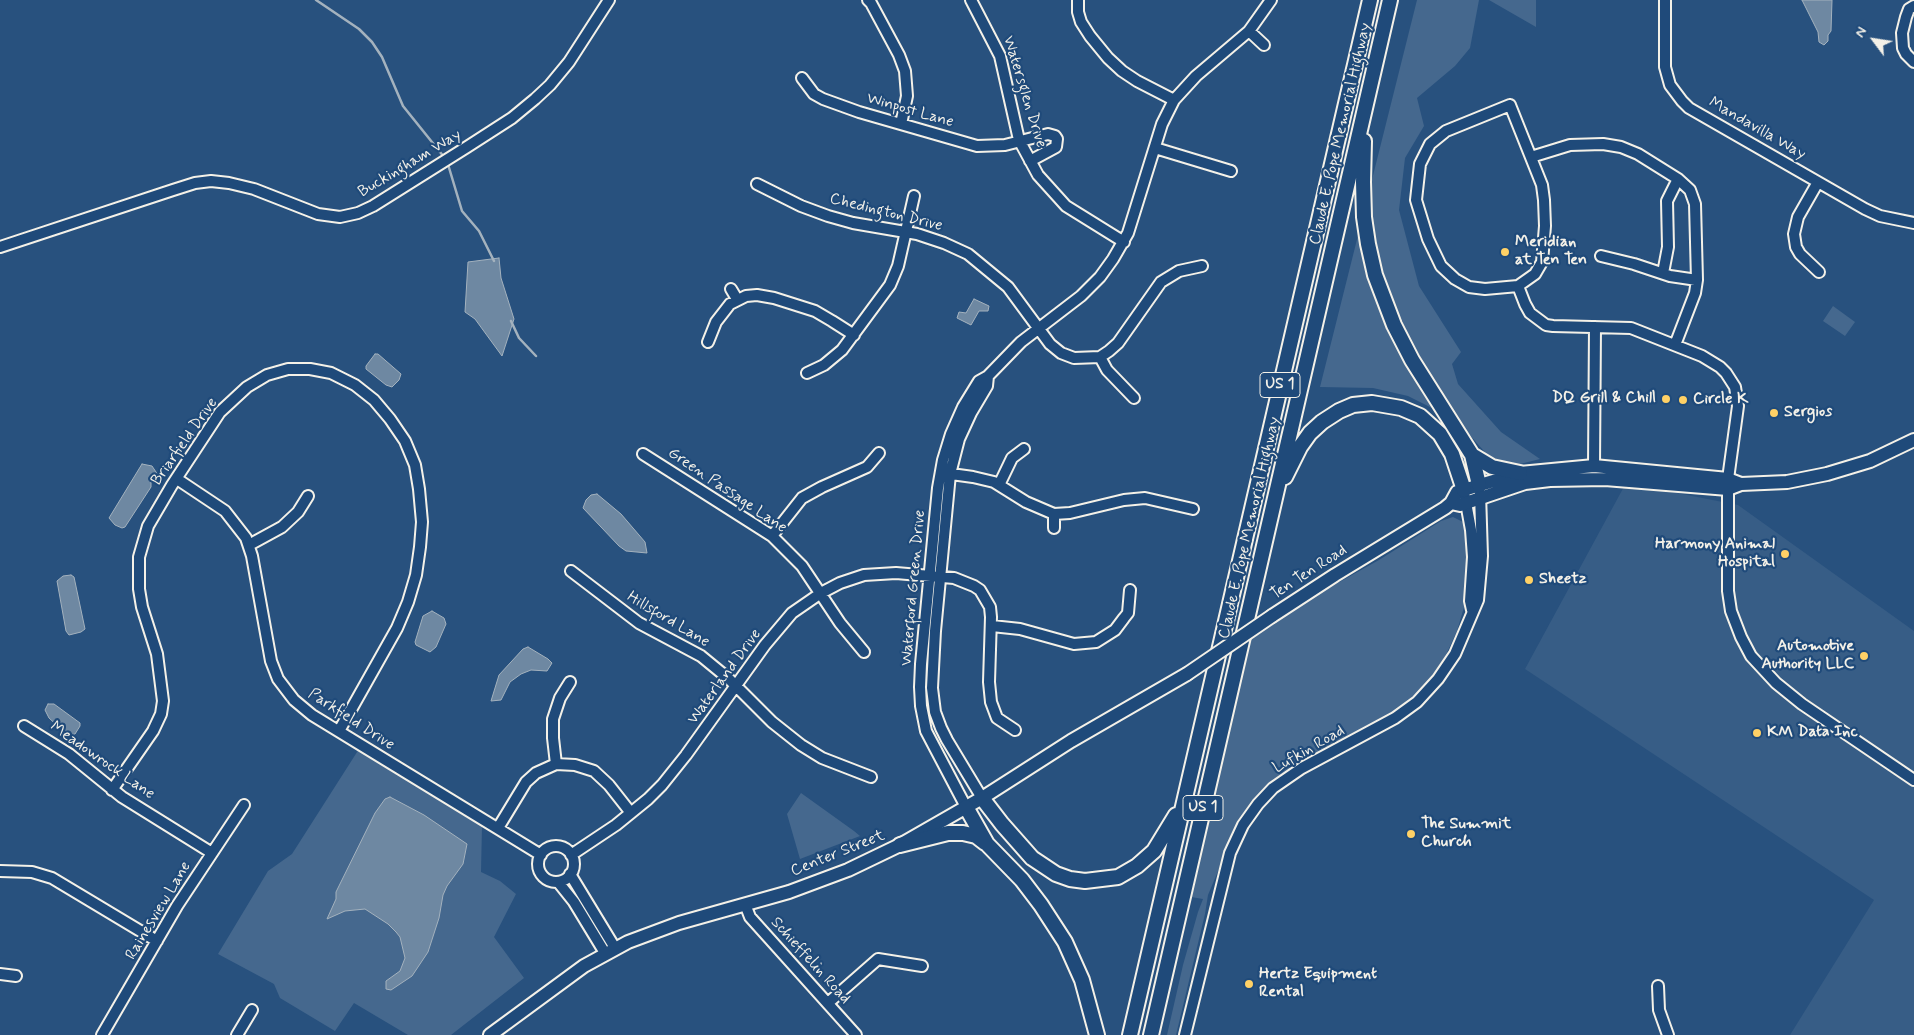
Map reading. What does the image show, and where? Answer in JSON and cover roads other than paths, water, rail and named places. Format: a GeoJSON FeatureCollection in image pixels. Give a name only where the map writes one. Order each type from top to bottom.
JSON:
{"type":"FeatureCollection","features":[{"type":"Feature","properties":{"kind":"highway","name":"Claude E. Pope Memorial Highway"},"geometry":{"type":"LineString","coordinates":[[1130,1035],[1370,0]]}},
{"type":"Feature","properties":{"kind":"highway","name":"Claude E. Pope Memorial Highway"},"geometry":{"type":"LineString","coordinates":[[1151,1035],[1390,0]]}},
{"type":"Feature","properties":{"kind":"highway"},"geometry":{"type":"LineString","coordinates":[[1366,108],[1363,182],[1364,217],[1375,275],[1394,325],[1412,360],[1472,455],[1480,492]]}},
{"type":"Feature","properties":{"kind":"highway"},"geometry":{"type":"LineString","coordinates":[[1276,494],[1300,447],[1310,433],[1322,422],[1339,411],[1353,405],[1372,403],[1401,408],[1420,416],[1440,434],[1452,454],[1465,497]]}},
{"type":"Feature","properties":{"kind":"highway"},"geometry":{"type":"LineString","coordinates":[[1472,455],[1492,467],[1520,473]]}},
{"type":"Feature","properties":{"kind":"highway"},"geometry":{"type":"LineString","coordinates":[[982,798],[1032,858],[1056,874],[1070,879],[1085,881],[1118,877],[1137,866],[1154,851],[1184,802]]}},
{"type":"Feature","properties":{"kind":"highway"},"geometry":{"type":"LineString","coordinates":[[966,807],[987,844]]}},
{"type":"Feature","properties":{"kind":"highway"},"geometry":{"type":"LineString","coordinates":[[900,845],[948,832],[976,836],[987,844],[1022,880],[1041,904],[1065,942],[1082,980],[1097,1035]]}},
{"type":"Feature","properties":{"kind":"main road","name":"Ten Ten Road"},"geometry":{"type":"LineString","coordinates":[[1480,492],[1525,483],[1580,478],[1728,484],[1787,482],[1827,474],[1870,461],[1914,440]]}},
{"type":"Feature","properties":{"kind":"main road","name":"Ten Ten Road"},"geometry":{"type":"LineString","coordinates":[[1187,674],[1272,616],[1451,503],[1458,492],[1465,497],[1520,473],[1594,466],[1728,484]]}},
{"type":"Feature","properties":{"kind":"main road","name":"Center Street"},"geometry":{"type":"LineString","coordinates":[[490,1035],[542,996],[610,951],[640,937],[679,923],[781,894],[848,870],[900,845],[982,798],[1070,741],[1187,674]]}},
{"type":"Feature","properties":{"kind":"street","name":"Buckingham Way"},"geometry":{"type":"LineString","coordinates":[[0,247],[195,183],[211,181],[254,189],[318,214],[340,217],[373,206],[512,118],[535,99],[550,85],[569,62],[609,0]]}},
{"type":"Feature","properties":{"kind":"street"},"geometry":{"type":"LineString","coordinates":[[868,0],[890,38],[905,71],[907,96],[901,124]]}},
{"type":"Feature","properties":{"kind":"street","name":"Watersglen Drive"},"geometry":{"type":"LineString","coordinates":[[971,0],[1000,56],[1019,140],[1038,175],[1066,206],[1124,242]]}},
{"type":"Feature","properties":{"kind":"street"},"geometry":{"type":"LineString","coordinates":[[1078,0],[1078,12],[1081,22],[1108,58],[1130,76],[1174,100]]}},
{"type":"Feature","properties":{"kind":"street","name":"Waterford Green Drive"},"geometry":{"type":"LineString","coordinates":[[966,807],[926,731],[921,706],[921,664],[935,576],[945,473],[956,422],[979,381],[988,376],[1006,355],[1092,286],[1124,242],[1132,223],[1162,124],[1174,100],[1196,76],[1249,32],[1271,0]]}},
{"type":"Feature","properties":{"kind":"street","name":"Mandavilla Way"},"geometry":{"type":"LineString","coordinates":[[1665,0],[1665,67],[1670,85],[1689,108],[1843,197],[1880,216],[1914,223]]}},
{"type":"Feature","properties":{"kind":"street"},"geometry":{"type":"LineString","coordinates":[[1914,6],[1909,9],[1902,33],[1903,48],[1914,62]]}},
{"type":"Feature","properties":{"kind":"street"},"geometry":{"type":"LineString","coordinates":[[1249,32],[1264,45]]}},
{"type":"Feature","properties":{"kind":"street","name":"Winpost Lane"},"geometry":{"type":"LineString","coordinates":[[802,78],[814,94],[823,99],[859,112],[977,146],[1005,145],[1048,134],[1055,136],[1057,139],[1056,147],[1030,161]]}},
{"type":"Feature","properties":{"kind":"street"},"geometry":{"type":"LineString","coordinates":[[1510,105],[1542,185],[1544,200],[1544,254],[1542,262],[1535,274],[1518,286],[1469,287],[1447,273],[1441,266],[1425,231],[1416,200],[1420,164],[1424,155],[1438,137],[1446,131],[1510,105]]}},
{"type":"Feature","properties":{"kind":"street"},"geometry":{"type":"LineString","coordinates":[[1531,157],[1570,145],[1612,145],[1638,154],[1678,179],[1690,190],[1695,204],[1697,280],[1695,293],[1675,345]]}},
{"type":"Feature","properties":{"kind":"street"},"geometry":{"type":"LineString","coordinates":[[1154,148],[1231,171]]}},
{"type":"Feature","properties":{"kind":"street"},"geometry":{"type":"LineString","coordinates":[[1663,273],[1668,247],[1667,201],[1678,179]]}},
{"type":"Feature","properties":{"kind":"street"},"geometry":{"type":"LineString","coordinates":[[1818,182],[1798,217],[1794,234],[1796,247],[1800,254],[1819,272]]}},
{"type":"Feature","properties":{"kind":"street","name":"Chedington Drive"},"geometry":{"type":"LineString","coordinates":[[757,184],[801,206],[828,216],[853,223],[906,232],[944,243],[973,258],[1008,287],[1050,344],[1067,356],[1082,359],[1100,357]]}},
{"type":"Feature","properties":{"kind":"street"},"geometry":{"type":"LineString","coordinates":[[808,373],[824,365],[834,357],[854,335],[890,285],[898,266],[914,196]]}},
{"type":"Feature","properties":{"kind":"street"},"geometry":{"type":"LineString","coordinates":[[1602,256],[1670,276],[1697,280]]}},
{"type":"Feature","properties":{"kind":"street"},"geometry":{"type":"LineString","coordinates":[[1134,398],[1108,370],[1100,357],[1118,343],[1161,282],[1179,271],[1202,266]]}},
{"type":"Feature","properties":{"kind":"street"},"geometry":{"type":"LineString","coordinates":[[1518,286],[1524,304],[1539,321],[1553,326],[1631,328],[1702,356],[1720,367],[1734,388],[1738,399],[1738,413],[1732,442],[1728,484],[1728,591],[1731,611],[1747,650],[1764,671],[1797,700],[1914,780]]}},
{"type":"Feature","properties":{"kind":"street"},"geometry":{"type":"LineString","coordinates":[[731,289],[737,299]]}},
{"type":"Feature","properties":{"kind":"street"},"geometry":{"type":"LineString","coordinates":[[708,342],[716,322],[723,312],[737,299],[757,295],[788,302],[824,316],[854,335]]}},
{"type":"Feature","properties":{"kind":"street"},"geometry":{"type":"LineString","coordinates":[[1594,466],[1595,327]]}},
{"type":"Feature","properties":{"kind":"street","name":"Briarfield Drive"},"geometry":{"type":"LineString","coordinates":[[112,790],[153,731],[162,708],[162,684],[157,654],[140,599],[138,567],[141,547],[148,526],[211,424],[229,403],[262,377],[288,369],[310,368],[332,373],[346,379],[374,400],[398,429],[415,466],[420,489],[422,522],[419,560],[412,590],[400,621],[339,732]]}},
{"type":"Feature","properties":{"kind":"street"},"geometry":{"type":"LineString","coordinates":[[999,485],[1012,458],[1024,448]]}},
{"type":"Feature","properties":{"kind":"street"},"geometry":{"type":"LineString","coordinates":[[772,536],[802,498],[822,486],[867,467],[878,452]]}},
{"type":"Feature","properties":{"kind":"street","name":"Green Passage Lane"},"geometry":{"type":"LineString","coordinates":[[643,454],[772,536],[802,566],[840,623],[864,652]]}},
{"type":"Feature","properties":{"kind":"street"},"geometry":{"type":"LineString","coordinates":[[945,473],[973,476],[999,485],[1026,502],[1054,514],[1070,513],[1124,500],[1136,499],[1154,499],[1193,509]]}},
{"type":"Feature","properties":{"kind":"street","name":"Parkfield Drive"},"geometry":{"type":"LineString","coordinates":[[176,478],[225,511],[238,526],[249,545],[271,660],[278,679],[288,694],[302,708],[339,732],[541,855]]}},
{"type":"Feature","properties":{"kind":"street","name":"Lufkin Road"},"geometry":{"type":"LineString","coordinates":[[1185,1035],[1230,852],[1243,825],[1258,804],[1273,788],[1302,768],[1395,718],[1417,702],[1438,679],[1455,654],[1472,610],[1478,600],[1482,556],[1480,492]]}},
{"type":"Feature","properties":{"kind":"street"},"geometry":{"type":"LineString","coordinates":[[249,545],[282,527],[298,512],[308,496]]}},
{"type":"Feature","properties":{"kind":"street","name":"Lufkin Road"},"geometry":{"type":"LineString","coordinates":[[1465,497],[1471,530],[1470,601],[1472,610]]}},
{"type":"Feature","properties":{"kind":"street"},"geometry":{"type":"LineString","coordinates":[[1054,514],[1054,528]]}},
{"type":"Feature","properties":{"kind":"street","name":"Hillsford Lane"},"geometry":{"type":"LineString","coordinates":[[572,571],[638,623],[701,656],[729,679],[785,734],[829,760],[871,777]]}},
{"type":"Feature","properties":{"kind":"street","name":"Waterland Drive"},"geometry":{"type":"LineString","coordinates":[[571,854],[610,829],[648,799],[677,767],[735,686],[792,613],[821,593],[864,575],[896,573],[935,576],[960,580],[980,590],[990,607],[992,626],[989,682],[991,702],[997,718],[1015,730]]}},
{"type":"Feature","properties":{"kind":"street","name":"Waterford Green Drive"},"geometry":{"type":"LineString","coordinates":[[935,576],[932,688],[935,712],[947,740],[982,798]]}},
{"type":"Feature","properties":{"kind":"street"},"geometry":{"type":"LineString","coordinates":[[992,626],[1020,629],[1074,644],[1096,642],[1115,630],[1128,613],[1130,590]]}},
{"type":"Feature","properties":{"kind":"street"},"geometry":{"type":"LineString","coordinates":[[556,764],[552,738],[553,719],[560,698],[570,682]]}},
{"type":"Feature","properties":{"kind":"street","name":"Meadowrock Lane"},"geometry":{"type":"LineString","coordinates":[[24,726],[69,754],[112,790],[212,853]]}},
{"type":"Feature","properties":{"kind":"street"},"geometry":{"type":"LineString","coordinates":[[498,828],[530,778],[556,764],[575,765],[594,772],[632,813]]}},
{"type":"Feature","properties":{"kind":"street","name":"Rainesview Lane"},"geometry":{"type":"LineString","coordinates":[[102,1035],[185,893],[244,805]]}},
{"type":"Feature","properties":{"kind":"street"},"geometry":{"type":"LineString","coordinates":[[556,847],[562,848],[571,854],[574,865],[570,874],[563,881],[547,880],[543,876],[538,866],[541,855],[550,848],[556,847]]}},
{"type":"Feature","properties":{"kind":"street"},"geometry":{"type":"LineString","coordinates":[[0,871],[32,872],[52,878],[157,941]]}},
{"type":"Feature","properties":{"kind":"street"},"geometry":{"type":"LineString","coordinates":[[570,874],[610,951]]}},
{"type":"Feature","properties":{"kind":"street"},"geometry":{"type":"LineString","coordinates":[[558,882],[610,951]]}},
{"type":"Feature","properties":{"kind":"street","name":"Schieffelin Road"},"geometry":{"type":"LineString","coordinates":[[745,904],[750,917],[856,1035]]}},
{"type":"Feature","properties":{"kind":"street"},"geometry":{"type":"LineString","coordinates":[[828,1003],[878,959],[922,966]]}},
{"type":"Feature","properties":{"kind":"street"},"geometry":{"type":"LineString","coordinates":[[0,974],[16,976]]}},
{"type":"Feature","properties":{"kind":"street"},"geometry":{"type":"LineString","coordinates":[[1658,986],[1659,1010],[1668,1035]]}},
{"type":"Feature","properties":{"kind":"street"},"geometry":{"type":"LineString","coordinates":[[237,1035],[252,1010]]}},
{"type":"Feature","properties":{"kind":"waterway"},"geometry":{"type":"LineString","coordinates":[[316,0],[359,29],[372,42],[382,57],[403,106],[444,157]]}},
{"type":"Feature","properties":{"kind":"waterway"},"geometry":{"type":"LineString","coordinates":[[447,161],[462,211],[479,231],[494,261]]}},
{"type":"Feature","properties":{"kind":"waterway"},"geometry":{"type":"LineString","coordinates":[[511,321],[519,338],[536,356]]}},
{"type":"Feature","properties":{"kind":"place","name":"Meridian at Ten Ten"},"geometry":{"type":"Point","coordinates":[1505,252]}},
{"type":"Feature","properties":{"kind":"place","name":"DQ Grill & Chill"},"geometry":{"type":"Point","coordinates":[1666,399]}},
{"type":"Feature","properties":{"kind":"place","name":"Circle K"},"geometry":{"type":"Point","coordinates":[1683,400]}},
{"type":"Feature","properties":{"kind":"place","name":"Sergios"},"geometry":{"type":"Point","coordinates":[1774,413]}},
{"type":"Feature","properties":{"kind":"place","name":"Harmony Animal Hospital"},"geometry":{"type":"Point","coordinates":[1785,554]}},
{"type":"Feature","properties":{"kind":"place","name":"Sheetz"},"geometry":{"type":"Point","coordinates":[1529,580]}},
{"type":"Feature","properties":{"kind":"place","name":"Automotive Authority LLC"},"geometry":{"type":"Point","coordinates":[1864,656]}},
{"type":"Feature","properties":{"kind":"place","name":"KM Data Inc"},"geometry":{"type":"Point","coordinates":[1757,733]}},
{"type":"Feature","properties":{"kind":"place","name":"The Summit Church"},"geometry":{"type":"Point","coordinates":[1411,834]}},
{"type":"Feature","properties":{"kind":"place","name":"Hertz Equipment Rental"},"geometry":{"type":"Point","coordinates":[1249,984]}}]}
